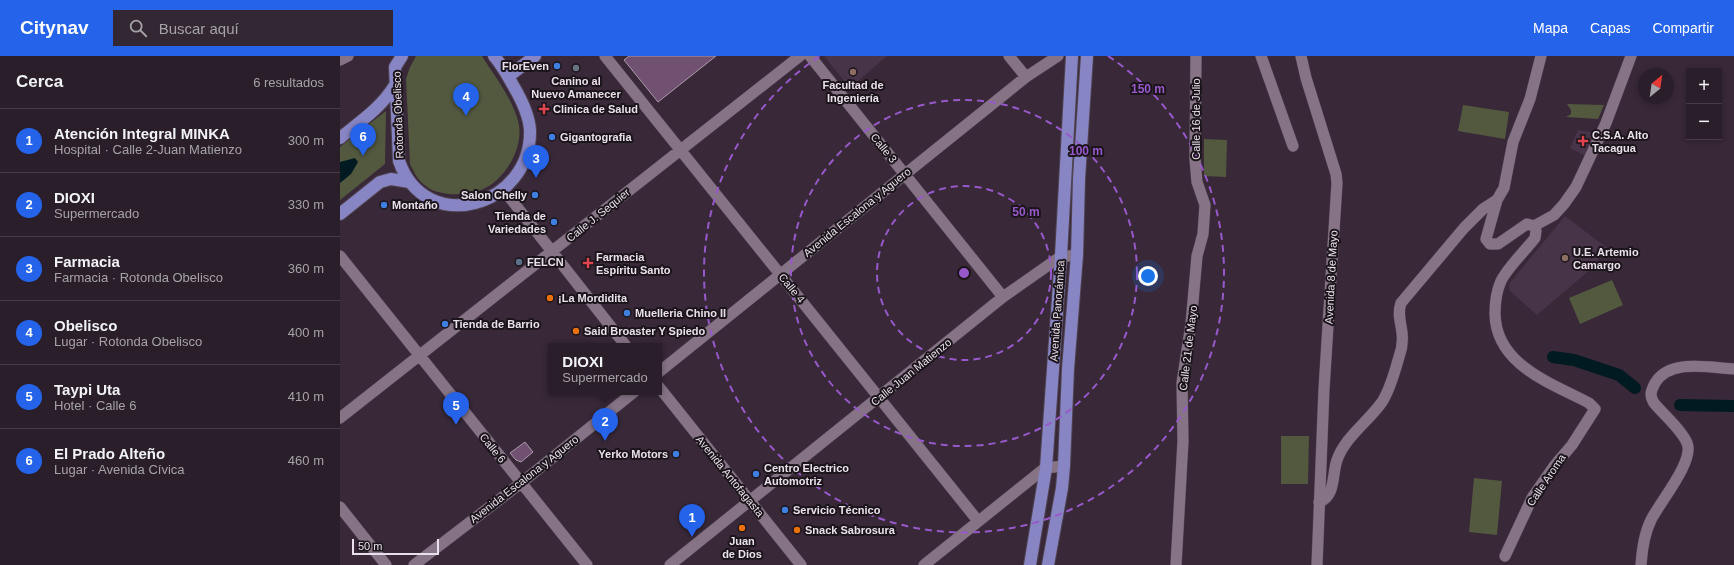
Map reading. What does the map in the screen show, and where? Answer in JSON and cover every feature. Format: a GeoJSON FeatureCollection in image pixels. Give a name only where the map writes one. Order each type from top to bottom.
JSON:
{"type":"FeatureCollection","features":[{"type":"Feature","properties":{"kind":"main road","name":"Rotonda Obelisco"},"geometry":{"type":"LineString","coordinates":[[402,56],[394,61],[399,161],[403,174],[420,192],[435,201],[456,206],[475,204],[493,197],[513,178],[528,149],[530,129],[525,109],[509,76],[494,56]]}},
{"type":"Feature","properties":{"kind":"main road"},"geometry":{"type":"LineString","coordinates":[[509,76],[535,56]]}},
{"type":"Feature","properties":{"kind":"main road","name":"Avenida Panorámica"},"geometry":{"type":"LineString","coordinates":[[1030,565],[1046,468],[1061,256],[1072,56]]}},
{"type":"Feature","properties":{"kind":"main road","name":"Avenida Panorámica"},"geometry":{"type":"LineString","coordinates":[[1048,565],[1062,488],[1064,466],[1068,369],[1077,255],[1079,179],[1087,56]]}},
{"type":"Feature","properties":{"kind":"main road"},"geometry":{"type":"LineString","coordinates":[[340,138],[379,107],[395,85]]}},
{"type":"Feature","properties":{"kind":"main road"},"geometry":{"type":"LineString","coordinates":[[340,214],[380,182],[391,179],[410,182]]}},
{"type":"Feature","properties":{"kind":"street"},"geometry":{"type":"LineString","coordinates":[[340,60],[348,56]]}},
{"type":"Feature","properties":{"kind":"street","name":"Calle 4"},"geometry":{"type":"LineString","coordinates":[[605,56],[978,521]]}},
{"type":"Feature","properties":{"kind":"street","name":"Calle J. Sequier"},"geometry":{"type":"LineString","coordinates":[[340,418],[800,56]]}},
{"type":"Feature","properties":{"kind":"street","name":"Calle 3"},"geometry":{"type":"LineString","coordinates":[[810,56],[1003,297]]}},
{"type":"Feature","properties":{"kind":"street"},"geometry":{"type":"LineString","coordinates":[[1009,56],[1026,77]]}},
{"type":"Feature","properties":{"kind":"street","name":"Avenida Escalona y Aguero"},"geometry":{"type":"LineString","coordinates":[[662,370],[1026,77],[1058,56]]}},
{"type":"Feature","properties":{"kind":"street","name":"Calle 16 de Julio"},"geometry":{"type":"LineString","coordinates":[[1196,56],[1195,159],[1197,182]]}},
{"type":"Feature","properties":{"kind":"street"},"geometry":{"type":"LineString","coordinates":[[1261,56],[1293,146]]}},
{"type":"Feature","properties":{"kind":"street","name":"Avenida 8 de Mayo"},"geometry":{"type":"LineString","coordinates":[[1301,56],[1306,78],[1336,174],[1337,183],[1331,257],[1317,565]]}},
{"type":"Feature","properties":{"kind":"street"},"geometry":{"type":"LineString","coordinates":[[1541,56],[1530,99],[1513,142],[1504,188],[1497,200],[1492,223],[1487,234],[1488,242],[1490,244],[1498,244],[1527,224],[1534,226],[1554,215],[1564,204],[1576,187],[1606,123],[1631,56]]}},
{"type":"Feature","properties":{"kind":"street","name":"Calle 21 de Mayo"},"geometry":{"type":"LineString","coordinates":[[1176,565],[1183,441],[1182,384],[1192,316],[1197,256],[1203,234],[1205,205],[1197,182]]}},
{"type":"Feature","properties":{"kind":"street"},"geometry":{"type":"LineString","coordinates":[[503,188],[624,343]]}},
{"type":"Feature","properties":{"kind":"street"},"geometry":{"type":"LineString","coordinates":[[1319,502],[1325,499],[1330,492],[1333,484],[1337,460],[1343,448],[1382,401],[1391,382],[1402,345],[1402,332],[1398,316],[1401,303],[1464,228],[1483,209],[1497,200]]}},
{"type":"Feature","properties":{"kind":"street","name":"Calle Aroma"},"geometry":{"type":"LineString","coordinates":[[1505,556],[1532,498],[1555,465],[1572,445],[1595,409],[1589,403],[1528,371],[1505,347],[1499,335],[1496,320],[1496,293],[1502,280],[1535,238],[1536,231],[1534,226]]}},
{"type":"Feature","properties":{"kind":"street"},"geometry":{"type":"LineString","coordinates":[[1061,256],[1077,255]]}},
{"type":"Feature","properties":{"kind":"street","name":"Calle 6"},"geometry":{"type":"LineString","coordinates":[[340,256],[586,565]]}},
{"type":"Feature","properties":{"kind":"street","name":"Calle Juan Matienzo"},"geometry":{"type":"LineString","coordinates":[[670,565],[1003,297],[1061,256]]}},
{"type":"Feature","properties":{"kind":"street"},"geometry":{"type":"LineString","coordinates":[[1642,565],[1642,552],[1650,521],[1688,456],[1688,444],[1654,403],[1650,396],[1651,392],[1657,380],[1664,374],[1677,368],[1691,366],[1734,369]]}},
{"type":"Feature","properties":{"kind":"street","name":"Avenida Antofagasta"},"geometry":{"type":"LineString","coordinates":[[662,391],[801,565]]}},
{"type":"Feature","properties":{"kind":"street","name":"Avenida Escalona y Aguero"},"geometry":{"type":"LineString","coordinates":[[414,565],[521,483],[630,395]]}},
{"type":"Feature","properties":{"kind":"street"},"geometry":{"type":"LineString","coordinates":[[924,565],[1046,468],[1064,466]]}},
{"type":"Feature","properties":{"kind":"street"},"geometry":{"type":"LineString","coordinates":[[340,507],[386,565]]}},
{"type":"Feature","properties":{"kind":"shaded area","name":"Facultad de Ingeniería"},"geometry":{"type":"Polygon","coordinates":[[[824,56],[887,56],[850,88],[824,56]]]}},
{"type":"Feature","properties":{"kind":"shaded area","name":"C.S.A. Alto Tacagua"},"geometry":{"type":"Polygon","coordinates":[[[1578,130],[1596,133],[1586,156],[1570,148],[1578,130]]]}},
{"type":"Feature","properties":{"kind":"shaded area","name":"U.E. Artemio Camargo"},"geometry":{"type":"Polygon","coordinates":[[[1565,216],[1607,248],[1592,268],[1537,315],[1510,291],[1509,284],[1565,216]]]}},
{"type":"Feature","properties":{"kind":"green space"},"geometry":{"type":"Polygon","coordinates":[[[416,56],[482,56],[509,98],[517,116],[519,125],[518,144],[510,164],[497,180],[489,186],[469,193],[445,194],[428,188],[421,182],[415,173],[410,164],[406,79],[416,56]]]}},
{"type":"Feature","properties":{"kind":"green space"},"geometry":{"type":"Polygon","coordinates":[[[1567,104],[1604,105],[1598,119],[1566,117],[1571,114],[1571,110],[1567,104]]]}},
{"type":"Feature","properties":{"kind":"green space"},"geometry":{"type":"Polygon","coordinates":[[[1463,105],[1509,112],[1505,139],[1458,131],[1463,105]]]}},
{"type":"Feature","properties":{"kind":"green space"},"geometry":{"type":"Polygon","coordinates":[[[386,111],[385,164],[340,200],[340,147],[386,111]]]}},
{"type":"Feature","properties":{"kind":"green space"},"geometry":{"type":"Polygon","coordinates":[[[1204,139],[1227,140],[1226,177],[1204,176],[1204,139]]]}},
{"type":"Feature","properties":{"kind":"green space"},"geometry":{"type":"Polygon","coordinates":[[[1612,280],[1623,305],[1580,324],[1569,298],[1612,280]]]}},
{"type":"Feature","properties":{"kind":"green space"},"geometry":{"type":"Polygon","coordinates":[[[1281,436],[1309,436],[1308,484],[1281,484],[1281,436]]]}},
{"type":"Feature","properties":{"kind":"green space"},"geometry":{"type":"Polygon","coordinates":[[[1474,478],[1502,481],[1497,535],[1469,532],[1474,478]]]}},
{"type":"Feature","properties":{"kind":"water"},"geometry":{"type":"Polygon","coordinates":[[[355,158],[358,162],[351,174],[340,183],[340,162],[355,158]]]}},
{"type":"Feature","properties":{"kind":"building"},"geometry":{"type":"Polygon","coordinates":[[[629,56],[716,56],[658,102],[624,60],[629,56]]]}},
{"type":"Feature","properties":{"kind":"building"},"geometry":{"type":"Polygon","coordinates":[[[525,442],[533,452],[521,462],[516,460],[510,453],[525,442]]]}},
{"type":"Feature","properties":{"kind":"waterway"},"geometry":{"type":"LineString","coordinates":[[1553,357],[1574,360],[1619,375],[1635,388]]}},
{"type":"Feature","properties":{"kind":"waterway"},"geometry":{"type":"LineString","coordinates":[[1680,405],[1734,406]]}},
{"type":"Feature","properties":{"kind":"place","name":"FlorEven"},"geometry":{"type":"Point","coordinates":[557,66]}},
{"type":"Feature","properties":{"kind":"place","name":"Canino al Nuevo Amanecer"},"geometry":{"type":"Point","coordinates":[576,68]}},
{"type":"Feature","properties":{"kind":"place","name":"Facultad de Ingeniería"},"geometry":{"type":"Point","coordinates":[853,72]}},
{"type":"Feature","properties":{"kind":"place","name":"Clinica de Salud"},"geometry":{"type":"Point","coordinates":[544,109]}},
{"type":"Feature","properties":{"kind":"place","name":"Obelisco"},"geometry":{"type":"Point","coordinates":[466,116]}},
{"type":"Feature","properties":{"kind":"place","name":"Gigantografia"},"geometry":{"type":"Point","coordinates":[552,137]}},
{"type":"Feature","properties":{"kind":"place","name":"C.S.A. Alto Tacagua"},"geometry":{"type":"Point","coordinates":[1583,141]}},
{"type":"Feature","properties":{"kind":"place","name":"El Prado Alteño"},"geometry":{"type":"Point","coordinates":[363,156]}},
{"type":"Feature","properties":{"kind":"place","name":"Farmacia"},"geometry":{"type":"Point","coordinates":[536,178]}},
{"type":"Feature","properties":{"kind":"place","name":"Salon Chelly"},"geometry":{"type":"Point","coordinates":[535,195]}},
{"type":"Feature","properties":{"kind":"place","name":"Montaño"},"geometry":{"type":"Point","coordinates":[384,205]}},
{"type":"Feature","properties":{"kind":"place","name":"Tienda de Variedades"},"geometry":{"type":"Point","coordinates":[554,222]}},
{"type":"Feature","properties":{"kind":"place","name":"U.E. Artemio Camargo"},"geometry":{"type":"Point","coordinates":[1565,258]}},
{"type":"Feature","properties":{"kind":"place","name":"FELCN"},"geometry":{"type":"Point","coordinates":[519,262]}},
{"type":"Feature","properties":{"kind":"place","name":"Farmacia Espíritu Santo"},"geometry":{"type":"Point","coordinates":[588,263]}},
{"type":"Feature","properties":{"kind":"place","name":"¡La Mordidita"},"geometry":{"type":"Point","coordinates":[550,298]}},
{"type":"Feature","properties":{"kind":"place","name":"Muelleria Chino II"},"geometry":{"type":"Point","coordinates":[627,313]}},
{"type":"Feature","properties":{"kind":"place","name":"Tienda de Barrio"},"geometry":{"type":"Point","coordinates":[445,324]}},
{"type":"Feature","properties":{"kind":"place","name":"Said Broaster Y Spiedo"},"geometry":{"type":"Point","coordinates":[576,331]}},
{"type":"Feature","properties":{"kind":"place","name":"Taypi Uta"},"geometry":{"type":"Point","coordinates":[456,425]}},
{"type":"Feature","properties":{"kind":"place","name":"DIOXI"},"geometry":{"type":"Point","coordinates":[605,441]}},
{"type":"Feature","properties":{"kind":"place","name":"Yerko Motors"},"geometry":{"type":"Point","coordinates":[676,454]}},
{"type":"Feature","properties":{"kind":"place","name":"Centro Electrico Automotriz"},"geometry":{"type":"Point","coordinates":[756,474]}},
{"type":"Feature","properties":{"kind":"place","name":"Servicio Técnico"},"geometry":{"type":"Point","coordinates":[785,510]}},
{"type":"Feature","properties":{"kind":"place","name":"Juan de Dios"},"geometry":{"type":"Point","coordinates":[742,528]}},
{"type":"Feature","properties":{"kind":"place","name":"Snack Sabrosura"},"geometry":{"type":"Point","coordinates":[797,530]}},
{"type":"Feature","properties":{"kind":"place","name":"Atención Integral MINKA"},"geometry":{"type":"Point","coordinates":[692,537]}}]}
